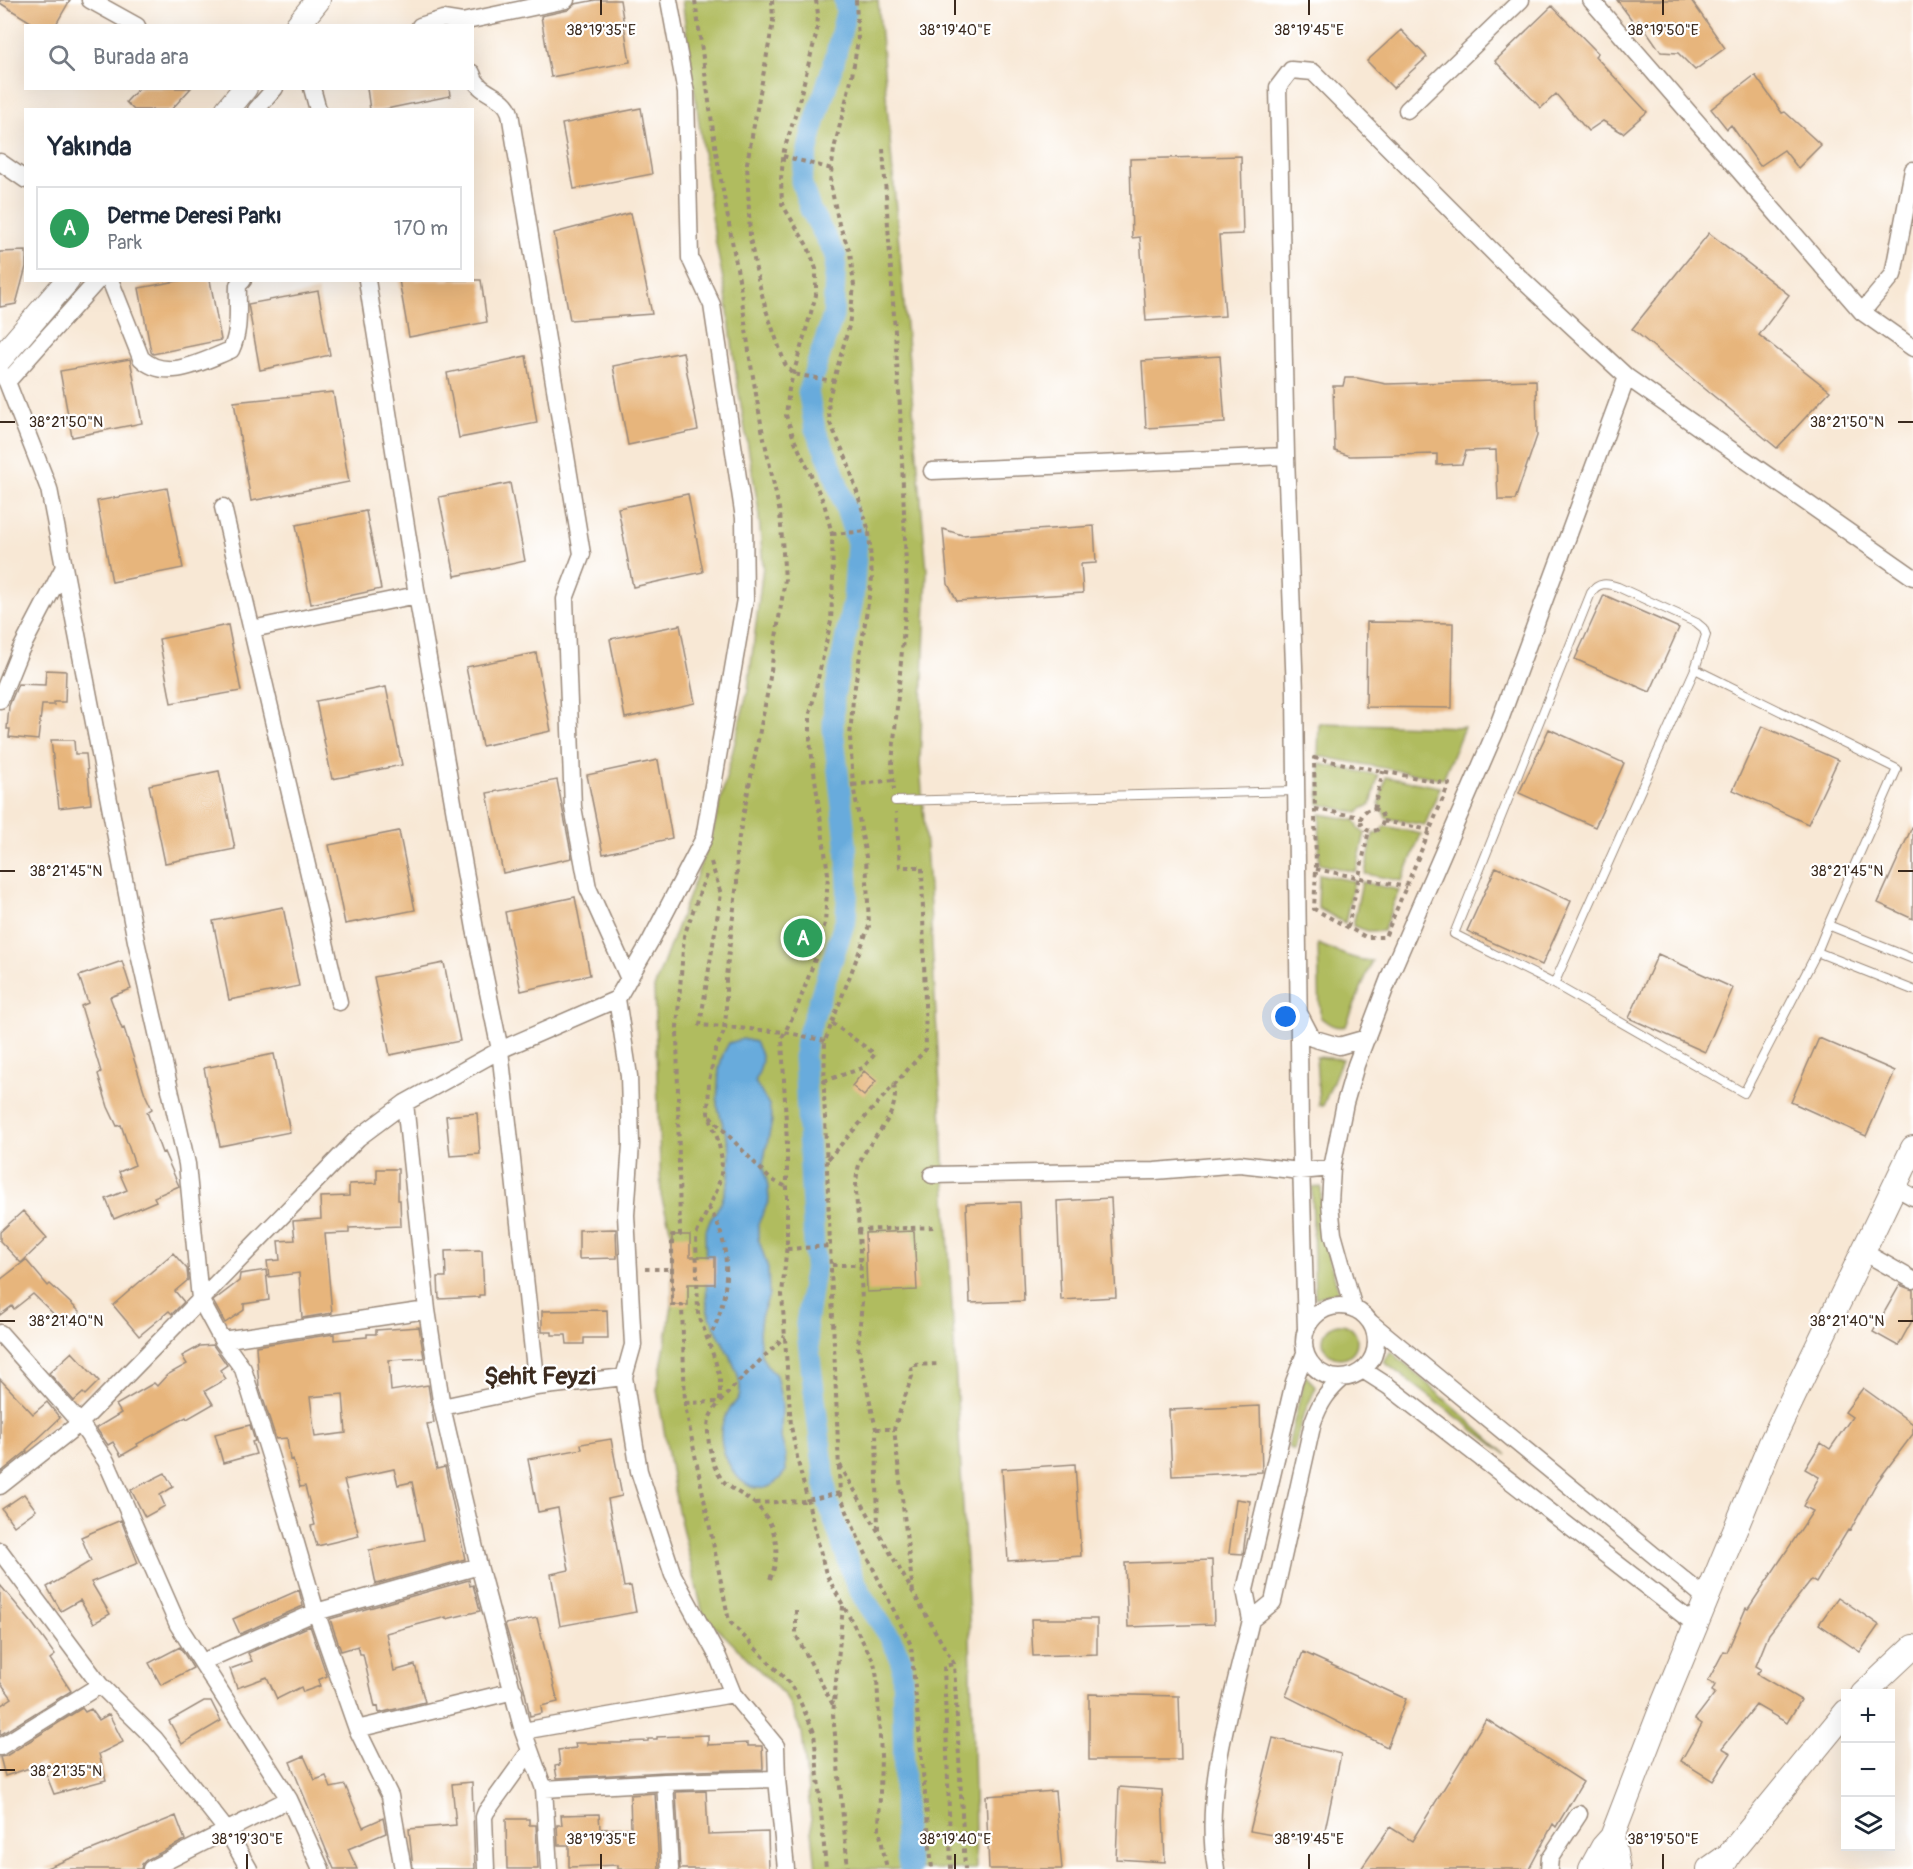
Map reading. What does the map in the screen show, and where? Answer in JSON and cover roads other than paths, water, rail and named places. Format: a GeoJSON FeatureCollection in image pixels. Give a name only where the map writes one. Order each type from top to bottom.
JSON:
{"type":"FeatureCollection","features":[{"type":"Feature","properties":{"kind":"street"},"geometry":{"type":"LineString","coordinates":[[90,0],[133,24]]}},
{"type":"Feature","properties":{"kind":"street"},"geometry":{"type":"LineString","coordinates":[[299,24],[318,0]]}},
{"type":"Feature","properties":{"kind":"street"},"geometry":{"type":"LineString","coordinates":[[427,24],[443,19],[462,24],[566,0]]}},
{"type":"Feature","properties":{"kind":"street"},"geometry":{"type":"LineString","coordinates":[[0,1486],[80,1423],[358,1137],[405,1103],[500,1050],[616,999],[629,979],[704,838],[746,599],[744,518],[712,305],[690,258],[686,93],[669,0]]}},
{"type":"Feature","properties":{"kind":"street"},"geometry":{"type":"LineString","coordinates":[[1407,110],[1521,0]]}},
{"type":"Feature","properties":{"kind":"street"},"geometry":{"type":"LineString","coordinates":[[1591,0],[1862,312],[1913,348]]}},
{"type":"Feature","properties":{"kind":"street"},"geometry":{"type":"LineString","coordinates":[[1306,1329],[1298,1012],[1295,692],[1286,456],[1278,87],[1291,70],[1313,72],[1503,262],[1627,377],[1913,577]]}},
{"type":"Feature","properties":{"kind":"street"},"geometry":{"type":"LineString","coordinates":[[474,78],[477,85],[504,103],[510,113],[582,554],[565,599],[573,807],[588,888],[629,979]]}},
{"type":"Feature","properties":{"kind":"street"},"geometry":{"type":"LineString","coordinates":[[229,108],[243,90]]}},
{"type":"Feature","properties":{"kind":"street"},"geometry":{"type":"LineString","coordinates":[[258,108],[273,90]]}},
{"type":"Feature","properties":{"kind":"street"},"geometry":{"type":"LineString","coordinates":[[313,90],[317,108]]}},
{"type":"Feature","properties":{"kind":"street"},"geometry":{"type":"LineString","coordinates":[[0,162],[24,179]]}},
{"type":"Feature","properties":{"kind":"street"},"geometry":{"type":"LineString","coordinates":[[1862,312],[1893,274],[1913,170]]}},
{"type":"Feature","properties":{"kind":"street"},"geometry":{"type":"LineString","coordinates":[[0,359],[66,282]]}},
{"type":"Feature","properties":{"kind":"street"},"geometry":{"type":"LineString","coordinates":[[96,282],[4,376],[50,489],[136,941],[187,1164],[200,1299],[222,1341],[243,1369],[316,1612],[357,1729],[390,1796],[403,1869]]}},
{"type":"Feature","properties":{"kind":"street"},"geometry":{"type":"LineString","coordinates":[[111,282],[141,358],[162,368],[180,369],[231,350],[237,339],[238,285],[241,282]]}},
{"type":"Feature","properties":{"kind":"street"},"geometry":{"type":"LineString","coordinates":[[367,282],[417,595],[475,929],[500,1050],[537,1387]]}},
{"type":"Feature","properties":{"kind":"street"},"geometry":{"type":"LineString","coordinates":[[1354,1309],[1333,1234],[1330,1203],[1332,1168],[1345,1103],[1391,973],[1497,728],[1627,377]]}},
{"type":"Feature","properties":{"kind":"street"},"geometry":{"type":"LineString","coordinates":[[932,471],[1286,456]]}},
{"type":"Feature","properties":{"kind":"street"},"geometry":{"type":"LineString","coordinates":[[223,507],[339,1002]]}},
{"type":"Feature","properties":{"kind":"street"},"geometry":{"type":"LineString","coordinates":[[0,700],[19,653],[64,567]]}},
{"type":"Feature","properties":{"kind":"street"},"geometry":{"type":"LineString","coordinates":[[252,629],[417,595]]}},
{"type":"Feature","properties":{"kind":"street"},"geometry":{"type":"LineString","coordinates":[[616,999],[629,1076],[631,1144],[626,1215],[633,1345],[624,1377],[639,1471],[673,1575],[718,1657],[733,1694],[776,1746],[786,1869]]}},
{"type":"Feature","properties":{"kind":"street"},"geometry":{"type":"LineString","coordinates":[[1298,1012],[1312,1038],[1339,1046],[1367,1038]]}},
{"type":"Feature","properties":{"kind":"street"},"geometry":{"type":"LineString","coordinates":[[405,1103],[427,1310],[442,1407],[479,1566],[523,1731],[544,1789],[549,1869]]}},
{"type":"Feature","properties":{"kind":"street"},"geometry":{"type":"LineString","coordinates":[[1591,1869],[1603,1847],[1612,1837],[1770,1445],[1862,1251],[1904,1192],[1913,1148]]}},
{"type":"Feature","properties":{"kind":"street"},"geometry":{"type":"LineString","coordinates":[[932,1175],[1155,1171],[1240,1164],[1301,1171],[1332,1168]]}},
{"type":"Feature","properties":{"kind":"street"},"geometry":{"type":"LineString","coordinates":[[1862,1251],[1913,1280]]}},
{"type":"Feature","properties":{"kind":"street"},"geometry":{"type":"LineString","coordinates":[[1343,1378],[1331,1377],[1320,1372],[1311,1364],[1305,1353],[1303,1341],[1311,1319],[1332,1306],[1354,1309],[1707,1599]]}},
{"type":"Feature","properties":{"kind":"street"},"geometry":{"type":"LineString","coordinates":[[222,1341],[427,1310]]}},
{"type":"Feature","properties":{"kind":"street"},"geometry":{"type":"LineString","coordinates":[[1251,1620],[1273,1602],[1313,1422],[1320,1404],[1328,1392],[1343,1378],[1363,1370],[1370,1362],[1374,1353],[1375,1332],[1370,1322]]}},
{"type":"Feature","properties":{"kind":"street"},"geometry":{"type":"LineString","coordinates":[[0,1334],[80,1423],[106,1461],[178,1625],[289,1799],[321,1869]]}},
{"type":"Feature","properties":{"kind":"street"},"geometry":{"type":"LineString","coordinates":[[1216,1869],[1212,1846],[1213,1799],[1218,1764],[1251,1620],[1245,1590],[1294,1382],[1305,1353]]}},
{"type":"Feature","properties":{"kind":"street"},"geometry":{"type":"LineString","coordinates":[[1363,1370],[1397,1393],[1696,1625]]}},
{"type":"Feature","properties":{"kind":"street"},"geometry":{"type":"LineString","coordinates":[[442,1407],[537,1387],[624,1377]]}},
{"type":"Feature","properties":{"kind":"street"},"geometry":{"type":"LineString","coordinates":[[0,1551],[100,1685],[155,1739],[227,1831],[249,1869]]}},
{"type":"Feature","properties":{"kind":"street"},"geometry":{"type":"LineString","coordinates":[[202,1662],[316,1612],[479,1566]]}},
{"type":"Feature","properties":{"kind":"street"},"geometry":{"type":"LineString","coordinates":[[1868,1689],[1913,1647]]}},
{"type":"Feature","properties":{"kind":"street"},"geometry":{"type":"LineString","coordinates":[[0,1748],[100,1685]]}},
{"type":"Feature","properties":{"kind":"street"},"geometry":{"type":"LineString","coordinates":[[357,1729],[514,1691]]}},
{"type":"Feature","properties":{"kind":"street"},"geometry":{"type":"LineString","coordinates":[[523,1731],[733,1694]]}},
{"type":"Feature","properties":{"kind":"street"},"geometry":{"type":"LineString","coordinates":[[1720,1864],[1841,1717]]}},
{"type":"Feature","properties":{"kind":"street"},"geometry":{"type":"LineString","coordinates":[[486,1869],[484,1817],[530,1751]]}},
{"type":"Feature","properties":{"kind":"street"},"geometry":{"type":"LineString","coordinates":[[544,1789],[665,1782],[777,1779]]}},
{"type":"Feature","properties":{"kind":"street"},"geometry":{"type":"LineString","coordinates":[[665,1782],[670,1869]]}},
{"type":"Feature","properties":{"kind":"street"},"geometry":{"type":"LineString","coordinates":[[151,1869],[289,1799]]}},
{"type":"Feature","properties":{"kind":"street"},"geometry":{"type":"LineString","coordinates":[[1549,1869],[1550,1858],[1579,1814]]}},
{"type":"Feature","properties":{"kind":"street"},"geometry":{"type":"LineString","coordinates":[[1612,1837],[1618,1869]]}},
{"type":"Feature","properties":{"kind":"lane"},"geometry":{"type":"LineString","coordinates":[[1554,984],[1695,669],[1706,636],[1703,628],[1697,623],[1608,584],[1595,587],[1454,934],[1554,984],[1744,1093],[1817,952],[1897,769],[1695,669]]}},
{"type":"Feature","properties":{"kind":"lane"},"geometry":{"type":"LineString","coordinates":[[895,801],[1295,791]]}},
{"type":"Feature","properties":{"kind":"lane"},"geometry":{"type":"LineString","coordinates":[[1828,925],[1913,959]]}},
{"type":"Feature","properties":{"kind":"lane"},"geometry":{"type":"LineString","coordinates":[[1817,952],[1913,990]]}},
{"type":"Feature","properties":{"kind":"water"},"geometry":{"type":"Polygon","coordinates":[[[743,1039],[755,1042],[761,1054],[761,1066],[755,1082],[769,1105],[772,1121],[763,1163],[769,1200],[758,1224],[758,1238],[768,1268],[769,1295],[761,1317],[759,1333],[761,1354],[767,1366],[776,1375],[782,1403],[781,1438],[785,1452],[786,1471],[774,1484],[765,1488],[755,1488],[747,1484],[732,1470],[727,1461],[721,1442],[722,1425],[738,1398],[739,1379],[707,1308],[705,1233],[721,1203],[729,1180],[730,1148],[717,1105],[719,1069],[729,1043],[743,1039]]]}},
{"type":"Feature","properties":{"kind":"waterway"},"geometry":{"type":"LineString","coordinates":[[844,0],[846,12],[834,62],[812,132],[801,181],[810,209],[836,256],[833,316],[808,391],[815,429],[832,467],[857,543],[853,600],[834,697],[833,728],[846,842],[848,885],[846,918],[806,1040],[804,1056],[815,1264],[806,1324],[827,1499],[853,1576],[863,1597],[890,1637],[902,1661],[905,1847],[910,1869]]}},
{"type":"Feature","properties":{"kind":"place","name":"Derme Deresi Parkı"},"geometry":{"type":"Point","coordinates":[803,938]}},
{"type":"Feature","properties":{"kind":"district","name":"Şehit Feyzi"},"geometry":{"type":"Point","coordinates":[540,1376]}}]}
